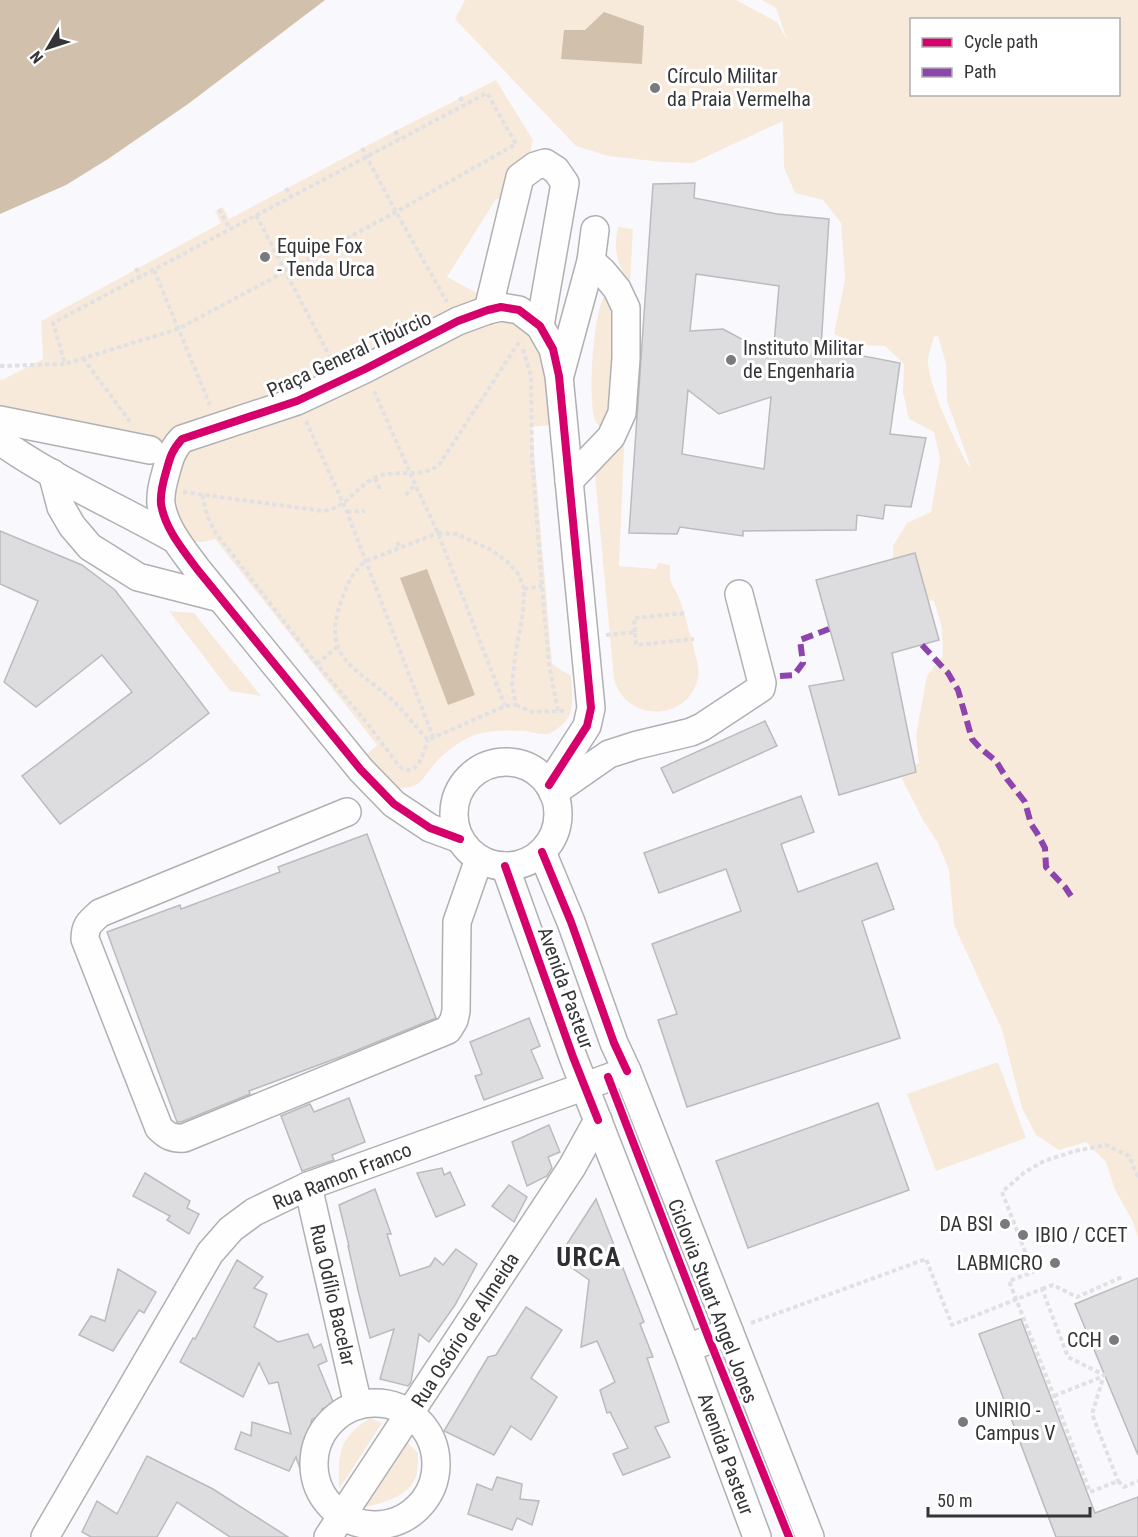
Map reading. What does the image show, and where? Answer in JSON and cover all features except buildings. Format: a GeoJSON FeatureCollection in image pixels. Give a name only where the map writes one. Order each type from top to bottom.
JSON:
{"type":"FeatureCollection","features":[{"type":"Feature","properties":{"kind":"street"},"geometry":{"type":"LineString","coordinates":[[488,310],[520,177],[535,166],[545,163],[556,170],[564,183],[531,329],[553,349],[560,376],[591,708],[587,726],[551,789]]}},
{"type":"Feature","properties":{"kind":"street"},"geometry":{"type":"LineString","coordinates":[[560,376],[591,261],[595,230]]}},
{"type":"Feature","properties":{"kind":"street"},"geometry":{"type":"LineString","coordinates":[[569,481],[611,436],[622,413],[626,358],[626,308],[617,289],[591,261]]}},
{"type":"Feature","properties":{"kind":"street","name":"Praça General Tibúrcio"},"geometry":{"type":"LineString","coordinates":[[479,859],[460,839],[430,828],[394,804],[361,770],[196,569],[176,540],[167,521],[161,504],[162,488],[173,449],[182,439],[297,401],[458,321],[488,310],[501,307],[519,310],[531,329]]}},
{"type":"Feature","properties":{"kind":"street"},"geometry":{"type":"LineString","coordinates":[[0,420],[150,450]]}},
{"type":"Feature","properties":{"kind":"street"},"geometry":{"type":"LineString","coordinates":[[0,441],[52,473],[176,540]]}},
{"type":"Feature","properties":{"kind":"street"},"geometry":{"type":"LineString","coordinates":[[52,473],[61,507],[72,526],[90,547],[138,577],[220,598]]}},
{"type":"Feature","properties":{"kind":"street"},"geometry":{"type":"LineString","coordinates":[[551,789],[609,754],[702,727],[761,688],[762,682],[739,594]]}},
{"type":"Feature","properties":{"kind":"street"},"geometry":{"type":"LineString","coordinates":[[347,812],[100,914],[85,928],[85,939],[159,1128],[167,1136],[184,1138],[448,1030],[456,1011],[457,922],[479,859],[505,866],[531,860],[542,852],[550,842],[558,818],[557,805],[551,789],[537,772],[521,764],[503,761],[486,765],[471,774],[460,788],[454,805],[454,822],[460,839]]}},
{"type":"Feature","properties":{"kind":"street","name":"Avenida Pasteur"},"geometry":{"type":"LineString","coordinates":[[542,852],[571,922],[614,1042],[810,1537]]}},
{"type":"Feature","properties":{"kind":"street","name":"Avenida Pasteur"},"geometry":{"type":"LineString","coordinates":[[505,866],[573,1057],[687,1349],[757,1537]]}},
{"type":"Feature","properties":{"kind":"street","name":"Rua Ramon Franco"},"geometry":{"type":"LineString","coordinates":[[45,1537],[210,1253],[231,1229],[254,1212],[308,1186],[627,1071]]}},
{"type":"Feature","properties":{"kind":"street","name":"Rua Osório de Almeida"},"geometry":{"type":"LineString","coordinates":[[335,1526],[572,1167],[598,1120]]}},
{"type":"Feature","properties":{"kind":"street","name":"Rua Odílio Bacelar"},"geometry":{"type":"LineString","coordinates":[[308,1186],[358,1405]]}},
{"type":"Feature","properties":{"kind":"street"},"geometry":{"type":"LineString","coordinates":[[687,1349],[729,1331]]}},
{"type":"Feature","properties":{"kind":"street"},"geometry":{"type":"LineString","coordinates":[[371,1403],[398,1407],[410,1414],[424,1428],[434,1446],[436,1466],[433,1486],[422,1504],[390,1531],[364,1525],[335,1526],[328,1504],[318,1489],[314,1473],[314,1455],[319,1438],[328,1423],[342,1412],[358,1405],[371,1403]]}},
{"type":"Feature","properties":{"kind":"path"},"geometry":{"type":"LineString","coordinates":[[0,366],[65,364],[178,329],[396,212],[516,144],[487,93],[52,323],[65,364]]}},
{"type":"Feature","properties":{"kind":"path"},"geometry":{"type":"LineString","coordinates":[[460,97],[464,105]]}},
{"type":"Feature","properties":{"kind":"path"},"geometry":{"type":"LineString","coordinates":[[395,130],[399,139]]}},
{"type":"Feature","properties":{"kind":"path"},"geometry":{"type":"LineString","coordinates":[[362,148],[458,321]]}},
{"type":"Feature","properties":{"kind":"path"},"geometry":{"type":"LineString","coordinates":[[286,188],[291,197]]}},
{"type":"Feature","properties":{"kind":"path"},"geometry":{"type":"LineString","coordinates":[[219,209],[230,229]]}},
{"type":"Feature","properties":{"kind":"path"},"geometry":{"type":"LineString","coordinates":[[256,215],[286,271],[353,374],[410,473],[438,533],[505,706]]}},
{"type":"Feature","properties":{"kind":"path"},"geometry":{"type":"LineString","coordinates":[[136,268],[140,277]]}},
{"type":"Feature","properties":{"kind":"path"},"geometry":{"type":"LineString","coordinates":[[154,270],[219,427]]}},
{"type":"Feature","properties":{"kind":"path"},"geometry":{"type":"LineString","coordinates":[[62,309],[66,316]]}},
{"type":"Feature","properties":{"kind":"path"},"geometry":{"type":"LineString","coordinates":[[162,488],[323,511],[343,504],[369,480],[394,472],[428,471],[439,465],[531,329]]}},
{"type":"Feature","properties":{"kind":"path"},"geometry":{"type":"LineString","coordinates":[[531,329],[532,457],[549,664],[558,711]]}},
{"type":"Feature","properties":{"kind":"path"},"geometry":{"type":"LineString","coordinates":[[83,358],[150,450]]}},
{"type":"Feature","properties":{"kind":"path"},"geometry":{"type":"LineString","coordinates":[[297,401],[347,512],[434,737]]}},
{"type":"Feature","properties":{"kind":"path"},"geometry":{"type":"LineString","coordinates":[[375,478],[381,492]]}},
{"type":"Feature","properties":{"kind":"path"},"geometry":{"type":"LineString","coordinates":[[406,495],[415,484]]}},
{"type":"Feature","properties":{"kind":"path"},"geometry":{"type":"LineString","coordinates":[[202,495],[207,515],[215,532],[317,664],[402,768],[410,770],[417,766],[428,740],[505,706],[516,705],[532,712],[591,708]]}},
{"type":"Feature","properties":{"kind":"path"},"geometry":{"type":"LineString","coordinates":[[347,512],[365,511]]}},
{"type":"Feature","properties":{"kind":"path"},"geometry":{"type":"LineString","coordinates":[[428,740],[392,700],[347,662],[337,647],[335,630],[337,611],[347,584],[358,567],[366,561],[438,533],[456,534],[491,550],[508,562],[519,575],[524,589],[512,686],[516,705]]}},
{"type":"Feature","properties":{"kind":"path"},"geometry":{"type":"LineString","coordinates":[[397,543],[400,548]]}},
{"type":"Feature","properties":{"kind":"path"},"geometry":{"type":"LineString","coordinates":[[524,589],[542,586]]}},
{"type":"Feature","properties":{"kind":"path"},"geometry":{"type":"LineString","coordinates":[[687,613],[634,618],[636,645],[694,639]]}},
{"type":"Feature","properties":{"kind":"path"},"geometry":{"type":"LineString","coordinates":[[606,635],[635,632]]}},
{"type":"Feature","properties":{"kind":"path"},"geometry":{"type":"LineString","coordinates":[[317,664],[337,647]]}},
{"type":"Feature","properties":{"kind":"path"},"geometry":{"type":"LineString","coordinates":[[1118,1481],[1090,1492],[1009,1281],[1033,1272],[1002,1192],[1024,1172],[1044,1161],[1075,1151],[1106,1145],[1129,1156],[1138,1177]]}},
{"type":"Feature","properties":{"kind":"path"},"geometry":{"type":"LineString","coordinates":[[729,1331],[926,1259],[952,1325],[1042,1288],[1053,1285],[1077,1298],[1122,1277]]}},
{"type":"Feature","properties":{"kind":"path"},"geometry":{"type":"LineString","coordinates":[[1042,1288],[1068,1358],[1104,1375]]}},
{"type":"Feature","properties":{"kind":"path"},"geometry":{"type":"LineString","coordinates":[[1054,1396],[1104,1375]]}},
{"type":"Feature","properties":{"kind":"path"},"geometry":{"type":"LineString","coordinates":[[1104,1375],[1092,1414],[1118,1481],[1124,1486],[1138,1481]]}},
{"type":"Feature","properties":{"kind":"shaded area"},"geometry":{"type":"Polygon","coordinates":[[[0,0],[325,0],[188,104],[108,159],[66,185],[0,214],[0,0]]]}},
{"type":"Feature","properties":{"kind":"shaded area"},"geometry":{"type":"Polygon","coordinates":[[[465,0],[736,0],[777,22],[787,40],[776,8],[762,0],[1138,0],[1138,1237],[1132,1220],[1115,1190],[1106,1162],[1086,1142],[1059,1150],[1036,1135],[1022,1108],[1002,1030],[954,925],[949,870],[938,843],[923,820],[898,771],[919,763],[916,735],[927,676],[943,655],[942,628],[934,601],[907,598],[893,575],[893,546],[907,523],[931,512],[940,459],[934,432],[909,419],[903,392],[904,364],[885,346],[858,345],[834,334],[845,279],[841,223],[823,200],[795,193],[784,168],[783,121],[693,163],[608,156],[576,146],[455,19],[465,0]],[[938,336],[934,337],[928,358],[930,376],[949,427],[971,468],[947,401],[946,364],[938,336]]]}},
{"type":"Feature","properties":{"kind":"shaded area"},"geometry":{"type":"Polygon","coordinates":[[[604,12],[644,26],[642,64],[561,59],[564,30],[585,30],[604,12]]]}},
{"type":"Feature","properties":{"kind":"shaded area"},"geometry":{"type":"Polygon","coordinates":[[[496,80],[533,140],[520,199],[496,199],[447,277],[483,296],[545,343],[549,425],[532,427],[552,664],[571,676],[572,708],[560,727],[550,733],[506,731],[475,735],[447,751],[420,782],[409,787],[389,787],[365,756],[377,745],[215,539],[194,542],[186,534],[157,466],[0,423],[0,379],[43,359],[41,321],[221,223],[215,211],[223,207],[229,219],[496,80]]]}},
{"type":"Feature","properties":{"kind":"shaded area"},"geometry":{"type":"Polygon","coordinates":[[[618,227],[633,229],[630,284],[617,257],[618,227]]]}},
{"type":"Feature","properties":{"kind":"shaded area"},"geometry":{"type":"Polygon","coordinates":[[[613,294],[619,389],[603,428],[597,423],[593,412],[593,358],[601,304],[605,295],[613,294]]]}},
{"type":"Feature","properties":{"kind":"shaded area"},"geometry":{"type":"Polygon","coordinates":[[[625,427],[619,566],[656,569],[658,563],[670,565],[670,579],[680,600],[698,665],[697,682],[690,695],[680,705],[655,712],[630,703],[620,693],[614,679],[595,476],[625,427]]]}},
{"type":"Feature","properties":{"kind":"shaded area"},"geometry":{"type":"Polygon","coordinates":[[[427,569],[475,695],[448,705],[400,578],[427,569]]]}},
{"type":"Feature","properties":{"kind":"shaded area"},"geometry":{"type":"Polygon","coordinates":[[[169,611],[194,613],[261,696],[230,691],[169,611]]]}},
{"type":"Feature","properties":{"kind":"shaded area"},"geometry":{"type":"Polygon","coordinates":[[[998,1062],[1026,1138],[936,1171],[907,1094],[998,1062]]]}},
{"type":"Feature","properties":{"kind":"shaded area"},"geometry":{"type":"Polygon","coordinates":[[[370,1418],[382,1423],[339,1489],[342,1448],[352,1433],[370,1418]]]}},
{"type":"Feature","properties":{"kind":"shaded area"},"geometry":{"type":"Polygon","coordinates":[[[408,1443],[418,1453],[417,1473],[414,1481],[404,1493],[397,1497],[366,1507],[408,1443]]]}},
{"type":"Feature","properties":{"kind":"marked path"},"geometry":{"type":"LineString","coordinates":[[780,676],[794,675],[803,663],[800,640],[829,629]]}},
{"type":"Feature","properties":{"kind":"marked path"},"geometry":{"type":"LineString","coordinates":[[922,645],[948,673],[958,690],[972,739],[996,761],[1025,802],[1031,824],[1045,848],[1046,867],[1071,896]]}},
{"type":"Feature","properties":{"kind":"cycle path"},"geometry":{"type":"LineString","coordinates":[[460,839],[430,828],[394,804],[361,770],[181,547],[166,522],[161,504],[161,492],[170,458],[182,439],[297,401],[458,321],[488,310],[501,307],[519,310],[540,326],[553,349],[559,376],[591,708],[587,726],[549,785]]}},
{"type":"Feature","properties":{"kind":"cycle path"},"geometry":{"type":"LineString","coordinates":[[542,852],[571,922],[614,1043],[627,1071]]}},
{"type":"Feature","properties":{"kind":"cycle path"},"geometry":{"type":"LineString","coordinates":[[505,866],[573,1057],[598,1120]]}},
{"type":"Feature","properties":{"kind":"cycle path","name":"Ciclovia Stuart Angel Jones"},"geometry":{"type":"LineString","coordinates":[[608,1077],[709,1339],[789,1537]]}},
{"type":"Feature","properties":{"kind":"place","name":"Círculo Militar da Praia Vermelha"},"geometry":{"type":"Point","coordinates":[655,88]}},
{"type":"Feature","properties":{"kind":"place","name":"Equipe Fox - Tenda Urca"},"geometry":{"type":"Point","coordinates":[265,257]}},
{"type":"Feature","properties":{"kind":"place","name":"Instituto Militar de Engenharia"},"geometry":{"type":"Point","coordinates":[731,360]}},
{"type":"Feature","properties":{"kind":"place","name":"DA BSI"},"geometry":{"type":"Point","coordinates":[1005,1224]}},
{"type":"Feature","properties":{"kind":"place","name":"IBIO / CCET"},"geometry":{"type":"Point","coordinates":[1023,1235]}},
{"type":"Feature","properties":{"kind":"place","name":"LABMICRO"},"geometry":{"type":"Point","coordinates":[1055,1263]}},
{"type":"Feature","properties":{"kind":"place","name":"CCH"},"geometry":{"type":"Point","coordinates":[1114,1340]}},
{"type":"Feature","properties":{"kind":"place","name":"UNIRIO - Campus V"},"geometry":{"type":"Point","coordinates":[963,1422]}},
{"type":"Feature","properties":{"kind":"district","name":"URCA"},"geometry":{"type":"Point","coordinates":[589,1257]}}]}
